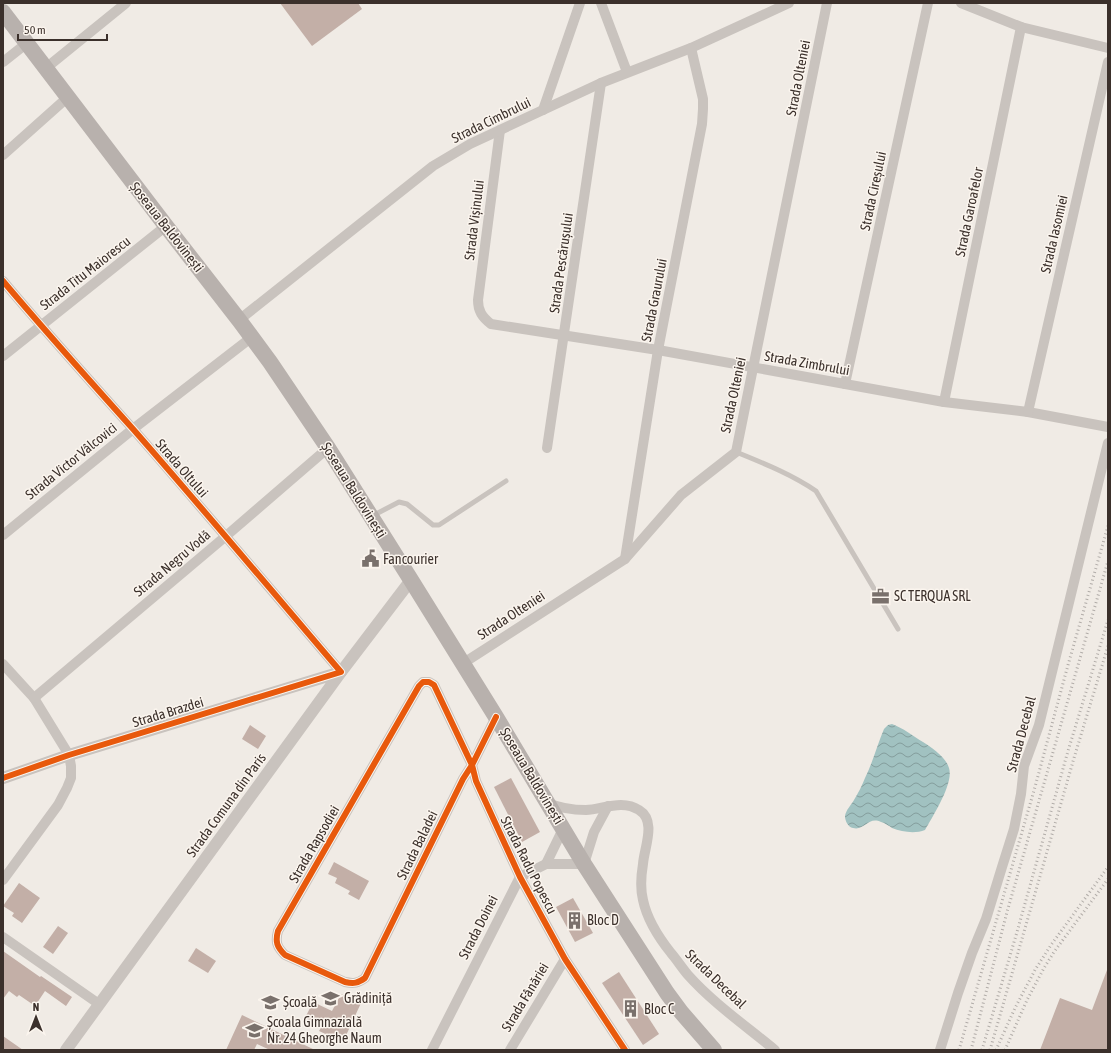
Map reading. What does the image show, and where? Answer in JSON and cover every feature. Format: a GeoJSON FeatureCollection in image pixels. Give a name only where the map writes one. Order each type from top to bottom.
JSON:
{"type":"FeatureCollection","features":[{"type":"Feature","properties":{"kind":"main road","name":"Șoseaua Baldovinești"},"geometry":{"type":"LineString","coordinates":[[3,12],[270,362],[328,448],[411,580],[496,717],[584,864],[666,993],[714,1050]]}},
{"type":"Feature","properties":{"kind":"street"},"geometry":{"type":"LineString","coordinates":[[46,68],[126,3]]}},
{"type":"Feature","properties":{"kind":"street"},"geometry":{"type":"LineString","coordinates":[[542,110],[580,3]]}},
{"type":"Feature","properties":{"kind":"street"},"geometry":{"type":"LineString","coordinates":[[601,3],[627,72]]}},
{"type":"Feature","properties":{"kind":"street","name":"Strada Cimbrului"},"geometry":{"type":"LineString","coordinates":[[239,320],[433,166],[470,144],[601,82],[691,48],[789,3]]}},
{"type":"Feature","properties":{"kind":"street","name":"Strada Olteniei"},"geometry":{"type":"LineString","coordinates":[[462,664],[625,559],[681,496],[736,452],[827,3]]}},
{"type":"Feature","properties":{"kind":"street","name":"Strada Cireșului"},"geometry":{"type":"LineString","coordinates":[[845,384],[928,3]]}},
{"type":"Feature","properties":{"kind":"street"},"geometry":{"type":"LineString","coordinates":[[960,3],[1021,27],[1108,48]]}},
{"type":"Feature","properties":{"kind":"street","name":"Strada Garoafelor"},"geometry":{"type":"LineString","coordinates":[[944,402],[1021,27]]}},
{"type":"Feature","properties":{"kind":"street"},"geometry":{"type":"LineString","coordinates":[[3,62],[27,43]]}},
{"type":"Feature","properties":{"kind":"street","name":"Strada Graurului"},"geometry":{"type":"LineString","coordinates":[[625,559],[658,350],[704,109],[691,48]]}},
{"type":"Feature","properties":{"kind":"street","name":"Strada Iasomiei"},"geometry":{"type":"LineString","coordinates":[[1028,412],[1108,62]]}},
{"type":"Feature","properties":{"kind":"street","name":"Strada Pescărușului"},"geometry":{"type":"LineString","coordinates":[[547,448],[601,82]]}},
{"type":"Feature","properties":{"kind":"street"},"geometry":{"type":"LineString","coordinates":[[3,155],[68,97]]}},
{"type":"Feature","properties":{"kind":"street","name":"Strada Vișinului"},"geometry":{"type":"LineString","coordinates":[[480,314],[478,300],[500,130]]}},
{"type":"Feature","properties":{"kind":"street","name":"Strada Titu Maiorescu"},"geometry":{"type":"LineString","coordinates":[[3,356],[166,226]]}},
{"type":"Feature","properties":{"kind":"street","name":"Strada Oltului"},"geometry":{"type":"LineString","coordinates":[[3,281],[226,536],[341,672]]}},
{"type":"Feature","properties":{"kind":"street","name":"Strada Zimbrului"},"geometry":{"type":"LineString","coordinates":[[480,314],[491,324],[658,350],[944,402],[1028,412],[1108,427]]}},
{"type":"Feature","properties":{"kind":"street","name":"Strada Victor Vâlcovici"},"geometry":{"type":"LineString","coordinates":[[3,535],[133,429],[252,337]]}},
{"type":"Feature","properties":{"kind":"street","name":"Strada Decebal"},"geometry":{"type":"LineString","coordinates":[[940,1050],[970,959],[986,919],[1014,829],[1021,794],[1024,766],[1039,725],[1108,443]]}},
{"type":"Feature","properties":{"kind":"street","name":"Strada Negru Vodă"},"geometry":{"type":"LineString","coordinates":[[34,698],[328,448]]}},
{"type":"Feature","properties":{"kind":"street","name":"Strada Comuna din Paris"},"geometry":{"type":"LineString","coordinates":[[66,1050],[341,672],[411,580]]}},
{"type":"Feature","properties":{"kind":"street"},"geometry":{"type":"LineString","coordinates":[[3,664],[34,698],[69,755],[71,766],[71,778],[58,805],[3,880]]}},
{"type":"Feature","properties":{"kind":"street","name":"Strada Brazdei"},"geometry":{"type":"LineString","coordinates":[[3,778],[69,755],[341,672]]}},
{"type":"Feature","properties":{"kind":"street","name":"Strada Rapsodiei"},"geometry":{"type":"LineString","coordinates":[[359,983],[352,984],[346,982],[286,955],[280,950],[276,938],[278,931],[419,686],[423,682],[429,682]]}},
{"type":"Feature","properties":{"kind":"street","name":"Strada Radu Popescu"},"geometry":{"type":"LineString","coordinates":[[429,682],[434,685],[472,765],[476,781],[520,877],[565,959],[623,1049]]}},
{"type":"Feature","properties":{"kind":"street","name":"Strada Baladei"},"geometry":{"type":"LineString","coordinates":[[359,983],[365,978],[463,779],[472,765],[496,717]]}},
{"type":"Feature","properties":{"kind":"street","name":"Strada Decebal"},"geometry":{"type":"LineString","coordinates":[[548,803],[574,810],[586,810],[608,806],[631,806],[640,810],[646,817],[648,827],[641,889],[643,901],[656,932],[688,975],[713,1000],[775,1050]]}},
{"type":"Feature","properties":{"kind":"street"},"geometry":{"type":"LineString","coordinates":[[520,877],[546,864],[584,864],[594,832],[608,806]]}},
{"type":"Feature","properties":{"kind":"street"},"geometry":{"type":"LineString","coordinates":[[546,864],[563,829]]}},
{"type":"Feature","properties":{"kind":"street","name":"Strada Doinei"},"geometry":{"type":"LineString","coordinates":[[432,1050],[520,877]]}},
{"type":"Feature","properties":{"kind":"street"},"geometry":{"type":"LineString","coordinates":[[3,937],[99,1004]]}},
{"type":"Feature","properties":{"kind":"street","name":"Strada Fânăriei"},"geometry":{"type":"LineString","coordinates":[[510,1050],[565,959]]}},
{"type":"Feature","properties":{"kind":"lane"},"geometry":{"type":"LineString","coordinates":[[736,452],[770,466],[816,491],[898,629]]}},
{"type":"Feature","properties":{"kind":"lane"},"geometry":{"type":"LineString","coordinates":[[371,517],[399,502],[407,504],[433,525],[439,525],[506,481]]}},
{"type":"Feature","properties":{"kind":"water"},"geometry":{"type":"Polygon","coordinates":[[[892,724],[927,744],[945,760],[950,774],[946,791],[925,830],[917,832],[900,831],[877,821],[870,822],[861,827],[853,828],[846,822],[845,816],[847,810],[863,784],[884,729],[888,725],[892,724]]]}},
{"type":"Feature","properties":{"kind":"building"},"geometry":{"type":"Polygon","coordinates":[[[280,3],[358,3],[362,9],[312,46],[280,3]]]}},
{"type":"Feature","properties":{"kind":"building"},"geometry":{"type":"Polygon","coordinates":[[[250,725],[266,736],[258,749],[242,739],[250,725]]]}},
{"type":"Feature","properties":{"kind":"building"},"geometry":{"type":"Polygon","coordinates":[[[511,778],[540,832],[522,842],[494,787],[511,778]]]}},
{"type":"Feature","properties":{"kind":"building"},"geometry":{"type":"Polygon","coordinates":[[[334,862],[369,881],[359,900],[348,894],[350,891],[335,883],[337,878],[328,874],[334,862]]]}},
{"type":"Feature","properties":{"kind":"building"},"geometry":{"type":"Polygon","coordinates":[[[19,883],[40,898],[22,923],[12,916],[14,913],[3,906],[19,883]]]}},
{"type":"Feature","properties":{"kind":"building","name":"Bloc D"},"geometry":{"type":"Polygon","coordinates":[[[573,898],[593,933],[575,942],[556,907],[573,898]]]}},
{"type":"Feature","properties":{"kind":"building"},"geometry":{"type":"Polygon","coordinates":[[[58,926],[68,933],[53,954],[43,947],[58,926]]]}},
{"type":"Feature","properties":{"kind":"building"},"geometry":{"type":"Polygon","coordinates":[[[196,948],[216,961],[208,973],[188,961],[196,948]]]}},
{"type":"Feature","properties":{"kind":"building"},"geometry":{"type":"Polygon","coordinates":[[[3,951],[72,997],[66,1006],[45,991],[35,1006],[19,995],[17,997],[9,991],[3,999],[3,951]]]}},
{"type":"Feature","properties":{"kind":"building"},"geometry":{"type":"Polygon","coordinates":[[[1107,970],[1108,1050],[1040,1050],[1060,998],[1092,1010],[1107,970]]]}},
{"type":"Feature","properties":{"kind":"building","name":"Bloc C"},"geometry":{"type":"Polygon","coordinates":[[[619,972],[659,1034],[643,1045],[602,983],[619,972]]]}},
{"type":"Feature","properties":{"kind":"building"},"geometry":{"type":"Polygon","coordinates":[[[341,994],[361,1003],[343,1042],[319,1031],[322,1026],[305,1018],[313,1002],[332,1011],[341,994]]]}},
{"type":"Feature","properties":{"kind":"building","name":"Școala Gimnazială Nr. 24 Gheorghe Naum"},"geometry":{"type":"Polygon","coordinates":[[[242,1015],[315,1050],[270,1050],[257,1044],[254,1050],[226,1050],[242,1015]]]}},
{"type":"Feature","properties":{"kind":"building"},"geometry":{"type":"Polygon","coordinates":[[[3,1036],[23,1050],[3,1050],[3,1036]]]}},
{"type":"Feature","properties":{"kind":"railway"},"geometry":{"type":"LineString","coordinates":[[959,1050],[1108,526]]}},
{"type":"Feature","properties":{"kind":"railway"},"geometry":{"type":"LineString","coordinates":[[971,1050],[1007,912],[1108,561]]}},
{"type":"Feature","properties":{"kind":"railway"},"geometry":{"type":"LineString","coordinates":[[982,1050],[1068,751],[1108,620]]}},
{"type":"Feature","properties":{"kind":"railway"},"geometry":{"type":"LineString","coordinates":[[990,1050],[1074,758],[1108,646]]}},
{"type":"Feature","properties":{"kind":"railway"},"geometry":{"type":"LineString","coordinates":[[996,1050],[1015,1008],[1035,970],[1051,945],[1108,867]]}},
{"type":"Feature","properties":{"kind":"railway"},"geometry":{"type":"LineString","coordinates":[[1005,1050],[1027,1000],[1044,968],[1054,952],[1108,879]]}},
{"type":"Feature","properties":{"kind":"cycle path"},"geometry":{"type":"LineString","coordinates":[[3,281],[159,459],[341,672],[69,755],[3,778]]}},
{"type":"Feature","properties":{"kind":"cycle path"},"geometry":{"type":"LineString","coordinates":[[496,717],[472,765],[463,779],[365,978],[356,983],[345,982],[285,955],[277,944],[278,931],[419,686],[423,682],[429,682],[434,685],[472,765],[476,781],[520,877],[565,959],[625,1050]]}},
{"type":"Feature","properties":{"kind":"place","name":"Fancourier"},"geometry":{"type":"Point","coordinates":[370,559]}},
{"type":"Feature","properties":{"kind":"place","name":"SC TERQUA SRL"},"geometry":{"type":"Point","coordinates":[881,596]}},
{"type":"Feature","properties":{"kind":"place","name":"Bloc D"},"geometry":{"type":"Point","coordinates":[574,920]}},
{"type":"Feature","properties":{"kind":"place","name":"Grădiniță"},"geometry":{"type":"Point","coordinates":[331,998]}},
{"type":"Feature","properties":{"kind":"place","name":"Școală"},"geometry":{"type":"Point","coordinates":[270,1002]}},
{"type":"Feature","properties":{"kind":"place","name":"Bloc C"},"geometry":{"type":"Point","coordinates":[631,1009]}},
{"type":"Feature","properties":{"kind":"place","name":"Școala Gimnazială Nr. 24 Gheorghe Naum"},"geometry":{"type":"Point","coordinates":[254,1030]}}]}
